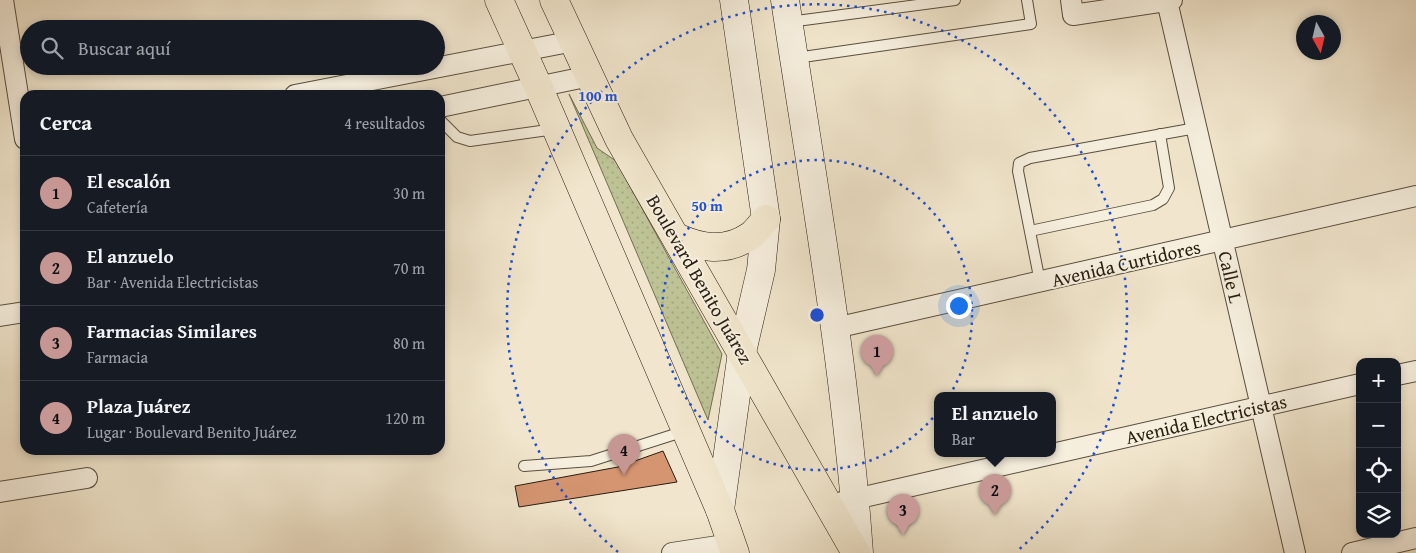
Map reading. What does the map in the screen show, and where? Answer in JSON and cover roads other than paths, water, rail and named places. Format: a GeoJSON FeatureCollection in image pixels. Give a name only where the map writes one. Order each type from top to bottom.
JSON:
{"type":"FeatureCollection","features":[{"type":"Feature","properties":{"kind":"main road"},"geometry":{"type":"LineString","coordinates":[[499,0],[523,51],[686,430],[720,510],[733,548]]}},
{"type":"Feature","properties":{"kind":"main road","name":"Boulevard Benito Juárez"},"geometry":{"type":"LineString","coordinates":[[554,0],[620,138],[676,237],[742,352],[842,502],[858,553]]}},
{"type":"Feature","properties":{"kind":"main road"},"geometry":{"type":"LineString","coordinates":[[720,510],[742,352],[761,270],[766,219],[734,0]]}},
{"type":"Feature","properties":{"kind":"main road"},"geometry":{"type":"LineString","coordinates":[[787,11],[835,328],[842,502]]}},
{"type":"Feature","properties":{"kind":"main road"},"geometry":{"type":"LineString","coordinates":[[676,237],[698,247],[722,247],[750,236],[766,219]]}},
{"type":"Feature","properties":{"kind":"street"},"geometry":{"type":"LineString","coordinates":[[3,0],[20,107]]}},
{"type":"Feature","properties":{"kind":"street"},"geometry":{"type":"LineString","coordinates":[[1070,0],[1073,16],[1170,0]]}},
{"type":"Feature","properties":{"kind":"street","name":"Calle L"},"geometry":{"type":"LineString","coordinates":[[1170,0],[1196,128],[1295,553]]}},
{"type":"Feature","properties":{"kind":"street"},"geometry":{"type":"LineString","coordinates":[[445,66],[574,41]]}},
{"type":"Feature","properties":{"kind":"street"},"geometry":{"type":"LineString","coordinates":[[321,90],[399,75]]}},
{"type":"Feature","properties":{"kind":"street"},"geometry":{"type":"LineString","coordinates":[[445,106],[590,76]]}},
{"type":"Feature","properties":{"kind":"street","name":"Avenida Curtidores"},"geometry":{"type":"LineString","coordinates":[[835,328],[1416,196]]}},
{"type":"Feature","properties":{"kind":"street"},"geometry":{"type":"LineString","coordinates":[[0,316],[20,313]]}},
{"type":"Feature","properties":{"kind":"street"},"geometry":{"type":"LineString","coordinates":[[1401,374],[1416,371]]}},
{"type":"Feature","properties":{"kind":"street","name":"Avenida Electricistas"},"geometry":{"type":"LineString","coordinates":[[1056,453],[1356,385]]}},
{"type":"Feature","properties":{"kind":"street","name":"Avenida Electricistas"},"geometry":{"type":"LineString","coordinates":[[842,502],[1039,457]]}},
{"type":"Feature","properties":{"kind":"street"},"geometry":{"type":"LineString","coordinates":[[0,492],[87,478]]}},
{"type":"Feature","properties":{"kind":"street"},"geometry":{"type":"LineString","coordinates":[[1352,553],[1416,538]]}},
{"type":"Feature","properties":{"kind":"street"},"geometry":{"type":"LineString","coordinates":[[672,553],[733,548]]}},
{"type":"Feature","properties":{"kind":"lane"},"geometry":{"type":"LineString","coordinates":[[787,11],[955,0]]}},
{"type":"Feature","properties":{"kind":"lane"},"geometry":{"type":"LineString","coordinates":[[794,59],[1031,24],[1027,0]]}},
{"type":"Feature","properties":{"kind":"lane"},"geometry":{"type":"LineString","coordinates":[[445,125],[457,137],[470,141],[556,129]]}},
{"type":"Feature","properties":{"kind":"lane"},"geometry":{"type":"LineString","coordinates":[[1040,282],[1018,172],[1019,163],[1030,158],[1196,128]]}},
{"type":"Feature","properties":{"kind":"lane"},"geometry":{"type":"LineString","coordinates":[[1030,231],[1153,205],[1163,199],[1169,188],[1160,134]]}},
{"type":"Feature","properties":{"kind":"lane"},"geometry":{"type":"LineString","coordinates":[[524,466],[591,461],[686,430]]}},
{"type":"Feature","properties":{"kind":"place","name":"El escalón"},"geometry":{"type":"Point","coordinates":[877,376]}},
{"type":"Feature","properties":{"kind":"place","name":"Plaza Juárez"},"geometry":{"type":"Point","coordinates":[624,475]}},
{"type":"Feature","properties":{"kind":"place","name":"El anzuelo"},"geometry":{"type":"Point","coordinates":[995,515]}},
{"type":"Feature","properties":{"kind":"place","name":"Farmacias Similares"},"geometry":{"type":"Point","coordinates":[903,535]}}]}
